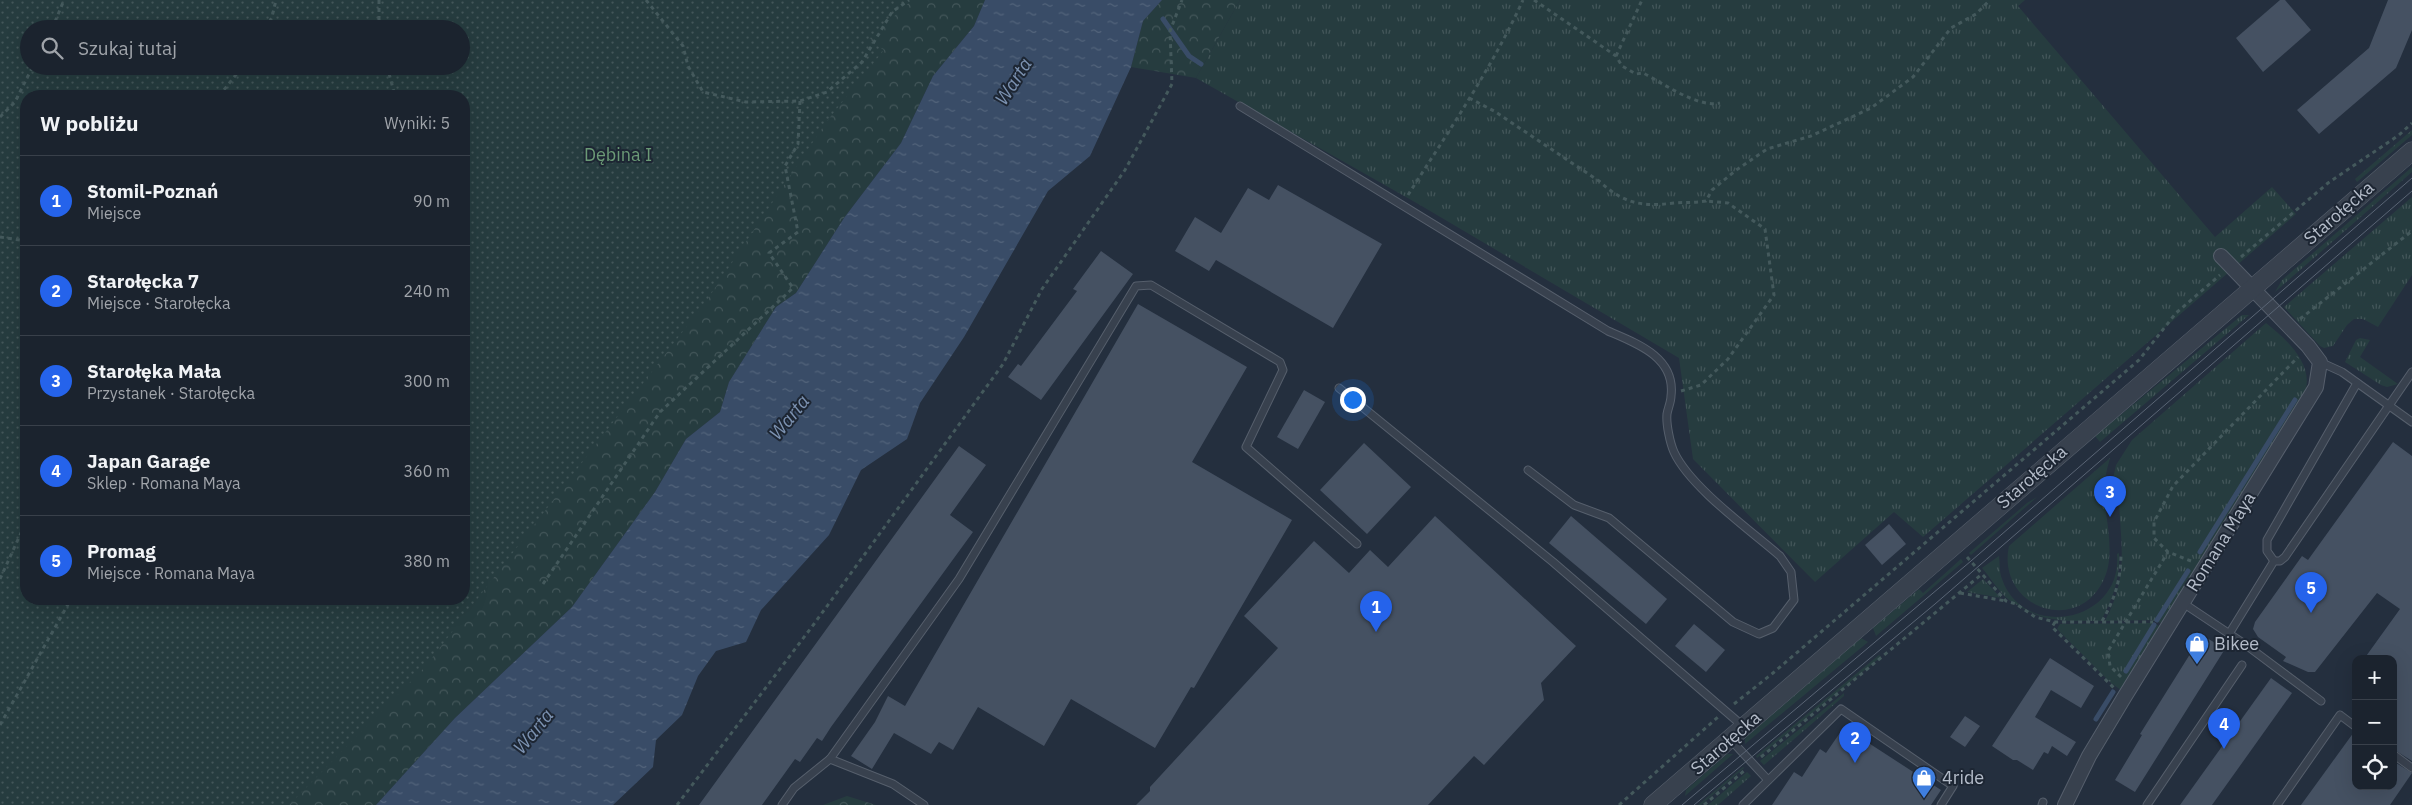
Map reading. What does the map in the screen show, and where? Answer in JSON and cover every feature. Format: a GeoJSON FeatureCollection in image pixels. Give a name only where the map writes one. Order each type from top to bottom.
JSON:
{"type":"FeatureCollection","features":[{"type":"Feature","properties":{"kind":"street","name":"Starołęcka"},"geometry":{"type":"LineString","coordinates":[[1653,805],[2016,490],[2412,151]]}},
{"type":"Feature","properties":{"kind":"street"},"geometry":{"type":"LineString","coordinates":[[2226,261],[2308,346],[2320,362]]}},
{"type":"Feature","properties":{"kind":"street","name":"Romana Maya"},"geometry":{"type":"LineString","coordinates":[[2065,805],[2089,756],[2313,395],[2320,362]]}},
{"type":"Feature","properties":{"kind":"lane"},"geometry":{"type":"LineString","coordinates":[[1240,106],[1608,331],[1641,346],[1657,356],[1668,369],[1672,394],[1667,417],[1674,451],[1691,478],[1780,556],[1791,572],[1794,600],[1773,628],[1759,634],[1733,622],[1609,518],[1574,504],[1528,470]]}},
{"type":"Feature","properties":{"kind":"lane"},"geometry":{"type":"LineString","coordinates":[[782,805],[794,788],[830,759],[959,580],[1136,286],[1151,285],[1280,362],[1283,370],[1246,447],[1358,544]]}},
{"type":"Feature","properties":{"kind":"lane"},"geometry":{"type":"LineString","coordinates":[[2320,362],[2342,372],[2412,422]]}},
{"type":"Feature","properties":{"kind":"lane"},"geometry":{"type":"LineString","coordinates":[[2274,561],[2280,561],[2285,557],[2412,372]]}},
{"type":"Feature","properties":{"kind":"lane"},"geometry":{"type":"LineString","coordinates":[[2274,561],[2267,552],[2267,540],[2357,383]]}},
{"type":"Feature","properties":{"kind":"lane"},"geometry":{"type":"LineString","coordinates":[[1339,388],[1553,562],[1744,728]]}},
{"type":"Feature","properties":{"kind":"lane"},"geometry":{"type":"LineString","coordinates":[[2229,634],[2274,561]]}},
{"type":"Feature","properties":{"kind":"lane"},"geometry":{"type":"LineString","coordinates":[[2183,603],[2321,700]]}},
{"type":"Feature","properties":{"kind":"lane"},"geometry":{"type":"LineString","coordinates":[[2147,805],[2242,665]]}},
{"type":"Feature","properties":{"kind":"lane"},"geometry":{"type":"LineString","coordinates":[[1743,805],[1841,709],[1953,786],[1941,805]]}},
{"type":"Feature","properties":{"kind":"lane"},"geometry":{"type":"LineString","coordinates":[[2277,805],[2340,715],[2352,723]]}},
{"type":"Feature","properties":{"kind":"lane"},"geometry":{"type":"LineString","coordinates":[[1730,739],[1768,780]]}},
{"type":"Feature","properties":{"kind":"lane"},"geometry":{"type":"LineString","coordinates":[[2397,757],[2412,768]]}},
{"type":"Feature","properties":{"kind":"lane"},"geometry":{"type":"LineString","coordinates":[[830,759],[893,784],[924,805]]}},
{"type":"Feature","properties":{"kind":"path"},"geometry":{"type":"LineString","coordinates":[[56,20],[64,0]]}},
{"type":"Feature","properties":{"kind":"path"},"geometry":{"type":"LineString","coordinates":[[270,20],[276,0]]}},
{"type":"Feature","properties":{"kind":"path"},"geometry":{"type":"LineString","coordinates":[[379,0],[379,20]]}},
{"type":"Feature","properties":{"kind":"path"},"geometry":{"type":"LineString","coordinates":[[646,0],[683,46],[688,66],[703,92],[746,102],[800,100],[827,92],[862,62],[892,12],[909,0]]}},
{"type":"Feature","properties":{"kind":"path"},"geometry":{"type":"LineString","coordinates":[[677,805],[814,624],[1003,364],[1042,289],[1126,170],[1172,84],[1170,31],[1182,0]]}},
{"type":"Feature","properties":{"kind":"path"},"geometry":{"type":"LineString","coordinates":[[1403,204],[1469,98],[1513,22],[1523,0]]}},
{"type":"Feature","properties":{"kind":"path"},"geometry":{"type":"LineString","coordinates":[[1534,0],[1616,56],[1622,66],[1636,74],[1643,73],[1700,102],[1710,105],[1720,103]]}},
{"type":"Feature","properties":{"kind":"path"},"geometry":{"type":"LineString","coordinates":[[1616,56],[1642,0]]}},
{"type":"Feature","properties":{"kind":"path"},"geometry":{"type":"LineString","coordinates":[[1706,201],[1712,190],[1767,149],[1811,136],[1871,108],[1913,77],[1951,28],[1976,14],[1990,0]]}},
{"type":"Feature","properties":{"kind":"path"},"geometry":{"type":"LineString","coordinates":[[21,90],[28,75]]}},
{"type":"Feature","properties":{"kind":"path"},"geometry":{"type":"LineString","coordinates":[[224,90],[236,75]]}},
{"type":"Feature","properties":{"kind":"path"},"geometry":{"type":"LineString","coordinates":[[389,75],[393,90]]}},
{"type":"Feature","properties":{"kind":"path"},"geometry":{"type":"LineString","coordinates":[[0,117],[15,102],[20,92]]}},
{"type":"Feature","properties":{"kind":"path"},"geometry":{"type":"LineString","coordinates":[[1469,98],[1518,127],[1599,181],[1614,195],[1636,204],[1661,206],[1706,201],[1728,203],[1765,229],[1774,295],[1728,359],[1701,385],[1672,394]]}},
{"type":"Feature","properties":{"kind":"path"},"geometry":{"type":"LineString","coordinates":[[544,584],[660,412],[793,288],[769,253],[798,232],[785,166],[798,144],[800,100]]}},
{"type":"Feature","properties":{"kind":"path"},"geometry":{"type":"LineString","coordinates":[[1619,805],[1725,711],[1773,673],[2139,360],[2176,313],[2226,261],[2328,183],[2399,135],[2412,123]]}},
{"type":"Feature","properties":{"kind":"path"},"geometry":{"type":"LineString","coordinates":[[2290,327],[2412,231]]}},
{"type":"Feature","properties":{"kind":"path"},"geometry":{"type":"LineString","coordinates":[[0,237],[20,239]]}},
{"type":"Feature","properties":{"kind":"path"},"geometry":{"type":"LineString","coordinates":[[2204,569],[2168,552],[2154,538],[2154,522],[2173,486],[2308,346]]}},
{"type":"Feature","properties":{"kind":"path"},"geometry":{"type":"LineString","coordinates":[[0,579],[20,535]]}},
{"type":"Feature","properties":{"kind":"path"},"geometry":{"type":"LineString","coordinates":[[2129,690],[2110,666],[2108,652],[2124,622],[2168,552]]}},
{"type":"Feature","properties":{"kind":"path"},"geometry":{"type":"LineString","coordinates":[[2102,622],[2112,604],[2120,579],[2120,553]]}},
{"type":"Feature","properties":{"kind":"path"},"geometry":{"type":"LineString","coordinates":[[1704,805],[1982,574],[2006,601]]}},
{"type":"Feature","properties":{"kind":"path"},"geometry":{"type":"LineString","coordinates":[[1960,593],[2016,604],[2035,617],[2055,622],[2150,622],[2167,629]]}},
{"type":"Feature","properties":{"kind":"path"},"geometry":{"type":"LineString","coordinates":[[0,725],[68,605]]}},
{"type":"Feature","properties":{"kind":"path"},"geometry":{"type":"LineString","coordinates":[[2055,622],[2052,627],[2110,685],[2129,690]]}},
{"type":"Feature","properties":{"kind":"green space","name":"Dębina I"},"geometry":{"type":"Polygon","coordinates":[[[0,0],[20,20],[20,75],[470,75],[470,28],[863,0],[985,0],[974,26],[933,76],[901,143],[844,218],[796,293],[776,307],[729,382],[720,412],[686,439],[655,492],[572,607],[455,718],[376,805],[0,805],[0,0]]]}},
{"type":"Feature","properties":{"kind":"green space","name":"Dębina I"},"geometry":{"type":"Polygon","coordinates":[[[0,0],[912,0],[868,40],[884,50],[827,121],[707,300],[425,667],[289,805],[0,805],[0,0]]]}},
{"type":"Feature","properties":{"kind":"green space"},"geometry":{"type":"Polygon","coordinates":[[[1162,0],[1240,0],[1196,78],[1131,67],[1143,21],[1162,0]]]}},
{"type":"Feature","properties":{"kind":"green space"},"geometry":{"type":"Polygon","coordinates":[[[1240,0],[2025,0],[2018,6],[2215,237],[2272,187],[2296,214],[1923,537],[1894,512],[1815,582],[1693,459],[1679,358],[1420,205],[1196,78],[1240,0]]]}},
{"type":"Feature","properties":{"kind":"green space"},"geometry":{"type":"Polygon","coordinates":[[[2412,130],[2412,135],[2357,182],[2355,179],[2412,130]]]}},
{"type":"Feature","properties":{"kind":"green space"},"geometry":{"type":"Polygon","coordinates":[[[2412,167],[2412,172],[2275,292],[2282,280],[2412,167]]]}},
{"type":"Feature","properties":{"kind":"green space"},"geometry":{"type":"Polygon","coordinates":[[[2412,197],[2412,275],[2378,327],[2363,319],[2354,319],[2347,325],[2333,346],[2324,348],[2320,346],[2284,307],[2412,197]]]}},
{"type":"Feature","properties":{"kind":"green space"},"geometry":{"type":"Polygon","coordinates":[[[2242,315],[2249,315],[2100,442],[2095,436],[2242,315]]]}},
{"type":"Feature","properties":{"kind":"green space"},"geometry":{"type":"Polygon","coordinates":[[[2266,323],[2281,335],[2301,360],[2307,378],[2304,395],[2161,623],[2151,620],[2105,621],[2114,602],[2121,568],[2119,480],[2113,479],[2116,465],[2132,440],[2266,323]]]}},
{"type":"Feature","properties":{"kind":"green space"},"geometry":{"type":"Polygon","coordinates":[[[2360,338],[2370,340],[2360,357],[2398,384],[2387,387],[2381,385],[2345,362],[2356,340],[2360,338]]]}},
{"type":"Feature","properties":{"kind":"green space"},"geometry":{"type":"Polygon","coordinates":[[[2110,458],[2104,488],[2110,547],[2104,579],[2092,597],[2076,607],[2059,610],[2042,607],[2026,599],[2015,585],[2008,567],[2009,546],[2110,458]]]}},
{"type":"Feature","properties":{"kind":"green space"},"geometry":{"type":"Polygon","coordinates":[[[2037,497],[1971,555],[1969,553],[2027,503],[2037,497]]]}},
{"type":"Feature","properties":{"kind":"green space"},"geometry":{"type":"Polygon","coordinates":[[[2119,553],[2115,588],[2101,621],[2053,619],[2032,613],[2009,600],[1982,568],[1999,556],[2001,576],[2013,599],[2030,611],[2049,617],[2070,616],[2089,609],[2105,596],[2115,577],[2117,554],[2119,553]]]}},
{"type":"Feature","properties":{"kind":"green space"},"geometry":{"type":"Polygon","coordinates":[[[1961,559],[1963,562],[1876,636],[1873,628],[1919,589],[1923,593],[1961,559]]]}},
{"type":"Feature","properties":{"kind":"green space"},"geometry":{"type":"Polygon","coordinates":[[[1983,579],[2001,598],[1967,592],[1983,579]]]}},
{"type":"Feature","properties":{"kind":"green space"},"geometry":{"type":"Polygon","coordinates":[[[2150,623],[2160,626],[2121,690],[2111,683],[2057,629],[2060,624],[2150,623]]]}},
{"type":"Feature","properties":{"kind":"green space"},"geometry":{"type":"Polygon","coordinates":[[[1861,638],[1868,642],[1745,744],[1745,738],[1861,638]]]}},
{"type":"Feature","properties":{"kind":"green space"},"geometry":{"type":"Polygon","coordinates":[[[1879,655],[1881,657],[1757,758],[1756,756],[1879,655]]]}},
{"type":"Feature","properties":{"kind":"green space"},"geometry":{"type":"Polygon","coordinates":[[[1844,693],[1844,696],[1764,765],[1760,761],[1844,693]]]}},
{"type":"Feature","properties":{"kind":"green space"},"geometry":{"type":"Polygon","coordinates":[[[1727,754],[1733,754],[1685,796],[1686,790],[1727,754]]]}},
{"type":"Feature","properties":{"kind":"green space"},"geometry":{"type":"Polygon","coordinates":[[[1743,767],[1701,805],[1698,805],[1743,767]]]}},
{"type":"Feature","properties":{"kind":"green space"},"geometry":{"type":"Polygon","coordinates":[[[1747,772],[1751,776],[1718,805],[1708,805],[1747,772]]]}},
{"type":"Feature","properties":{"kind":"green space"},"geometry":{"type":"Polygon","coordinates":[[[847,796],[876,805],[823,805],[847,796]]]}},
{"type":"Feature","properties":{"kind":"water","name":"Warta"},"geometry":{"type":"Polygon","coordinates":[[[985,0],[1162,0],[1143,21],[1131,67],[1090,156],[1048,191],[964,337],[920,403],[907,439],[861,470],[829,535],[761,610],[746,642],[716,651],[698,676],[682,715],[656,740],[653,767],[613,805],[376,805],[455,718],[572,607],[655,492],[686,439],[720,412],[729,382],[776,307],[796,293],[844,218],[901,143],[933,76],[974,26],[985,0]]]}},
{"type":"Feature","properties":{"kind":"building"},"geometry":{"type":"Polygon","coordinates":[[[2280,0],[2285,0],[2311,30],[2263,72],[2236,38],[2280,0]]]}},
{"type":"Feature","properties":{"kind":"building"},"geometry":{"type":"Polygon","coordinates":[[[2388,0],[2412,0],[2412,30],[2396,68],[2319,134],[2297,110],[2369,48],[2388,0]]]}},
{"type":"Feature","properties":{"kind":"building"},"geometry":{"type":"Polygon","coordinates":[[[1278,185],[1382,244],[1333,328],[1216,260],[1209,271],[1175,251],[1195,217],[1221,233],[1248,188],[1269,200],[1278,185]]]}},
{"type":"Feature","properties":{"kind":"building"},"geometry":{"type":"Polygon","coordinates":[[[1101,251],[1133,274],[1041,400],[1008,377],[1018,364],[1021,366],[1077,291],[1073,289],[1101,251]]]}},
{"type":"Feature","properties":{"kind":"building"},"geometry":{"type":"Polygon","coordinates":[[[1138,304],[1247,367],[1192,462],[1292,520],[1194,688],[1191,687],[1155,748],[1071,699],[1044,746],[978,707],[953,750],[939,742],[931,754],[894,733],[872,769],[851,756],[875,722],[888,696],[905,706],[1138,304]]]}},
{"type":"Feature","properties":{"kind":"building"},"geometry":{"type":"Polygon","coordinates":[[[1304,390],[1325,402],[1298,449],[1277,437],[1304,390]]]}},
{"type":"Feature","properties":{"kind":"building"},"geometry":{"type":"Polygon","coordinates":[[[2393,442],[2412,456],[2412,761],[2397,752],[2397,655],[2367,655],[2400,609],[2377,593],[2315,672],[2308,672],[2283,661],[2286,657],[2258,637],[2253,629],[2255,622],[2302,556],[2308,560],[2393,442]]]}},
{"type":"Feature","properties":{"kind":"building"},"geometry":{"type":"Polygon","coordinates":[[[1364,443],[1411,487],[1367,534],[1320,490],[1364,443]]]}},
{"type":"Feature","properties":{"kind":"building"},"geometry":{"type":"Polygon","coordinates":[[[959,446],[986,465],[950,515],[973,532],[822,741],[817,738],[800,762],[795,759],[762,805],[699,805],[959,446]]]}},
{"type":"Feature","properties":{"kind":"building"},"geometry":{"type":"Polygon","coordinates":[[[1435,516],[1576,646],[1541,683],[1544,700],[1484,765],[1474,756],[1428,805],[1136,805],[1150,791],[1150,787],[1278,648],[1244,616],[1314,541],[1349,573],[1370,550],[1388,567],[1435,516]]]}},
{"type":"Feature","properties":{"kind":"building"},"geometry":{"type":"Polygon","coordinates":[[[1571,516],[1667,599],[1646,624],[1549,543],[1571,516]]]}},
{"type":"Feature","properties":{"kind":"building"},"geometry":{"type":"Polygon","coordinates":[[[1889,524],[1906,544],[1882,565],[1865,545],[1889,524]]]}},
{"type":"Feature","properties":{"kind":"building"},"geometry":{"type":"Polygon","coordinates":[[[1694,624],[1725,650],[1706,672],[1675,646],[1694,624]]]}},
{"type":"Feature","properties":{"kind":"building"},"geometry":{"type":"Polygon","coordinates":[[[2202,635],[2225,649],[2135,792],[2115,780],[2142,735],[2140,734],[2202,635]]]}},
{"type":"Feature","properties":{"kind":"building"},"geometry":{"type":"Polygon","coordinates":[[[2050,658],[2094,686],[2081,708],[2051,690],[2035,717],[2076,742],[2067,756],[2052,746],[2048,754],[2044,752],[2033,770],[1992,746],[2050,658]]]}},
{"type":"Feature","properties":{"kind":"building"},"geometry":{"type":"Polygon","coordinates":[[[2271,678],[2292,693],[2212,805],[2180,805],[2271,678]]]}},
{"type":"Feature","properties":{"kind":"building"},"geometry":{"type":"Polygon","coordinates":[[[1965,716],[1980,726],[1965,747],[1950,737],[1965,716]]]}},
{"type":"Feature","properties":{"kind":"building"},"geometry":{"type":"Polygon","coordinates":[[[1844,727],[1941,790],[1931,805],[1772,805],[1794,772],[1802,777],[1820,749],[1826,753],[1844,727]]]}},
{"type":"Feature","properties":{"kind":"building"},"geometry":{"type":"Polygon","coordinates":[[[2352,735],[2352,790],[2397,790],[2397,764],[2412,773],[2390,805],[2301,805],[2352,735]]]}},
{"type":"Feature","properties":{"kind":"waterway"},"geometry":{"type":"LineString","coordinates":[[1163,19],[1189,56],[1201,64]]}},
{"type":"Feature","properties":{"kind":"waterway"},"geometry":{"type":"LineString","coordinates":[[2200,552],[2295,400]]}},
{"type":"Feature","properties":{"kind":"waterway"},"geometry":{"type":"LineString","coordinates":[[2157,620],[2188,571]]}},
{"type":"Feature","properties":{"kind":"waterway"},"geometry":{"type":"LineString","coordinates":[[2126,671],[2154,625]]}},
{"type":"Feature","properties":{"kind":"waterway"},"geometry":{"type":"LineString","coordinates":[[2096,719],[2113,692]]}},
{"type":"Feature","properties":{"kind":"tram line"},"geometry":{"type":"LineString","coordinates":[[1682,805],[1971,561],[2412,178]]}},
{"type":"Feature","properties":{"kind":"tram line"},"geometry":{"type":"LineString","coordinates":[[1694,805],[1935,604],[2412,191]]}},
{"type":"Feature","properties":{"kind":"place","name":"Starołęka Mała"},"geometry":{"type":"Point","coordinates":[2110,517]}},
{"type":"Feature","properties":{"kind":"place","name":"Promag"},"geometry":{"type":"Point","coordinates":[2311,613]}},
{"type":"Feature","properties":{"kind":"place","name":"Stomil-Poznań"},"geometry":{"type":"Point","coordinates":[1376,632]}},
{"type":"Feature","properties":{"kind":"place","name":"Bikee"},"geometry":{"type":"Point","coordinates":[2197,665]}},
{"type":"Feature","properties":{"kind":"place","name":"Japan Garage"},"geometry":{"type":"Point","coordinates":[2224,749]}},
{"type":"Feature","properties":{"kind":"place","name":"Starołęcka 7"},"geometry":{"type":"Point","coordinates":[1855,763]}},
{"type":"Feature","properties":{"kind":"place","name":"4ride"},"geometry":{"type":"Point","coordinates":[1924,799]}}]}
